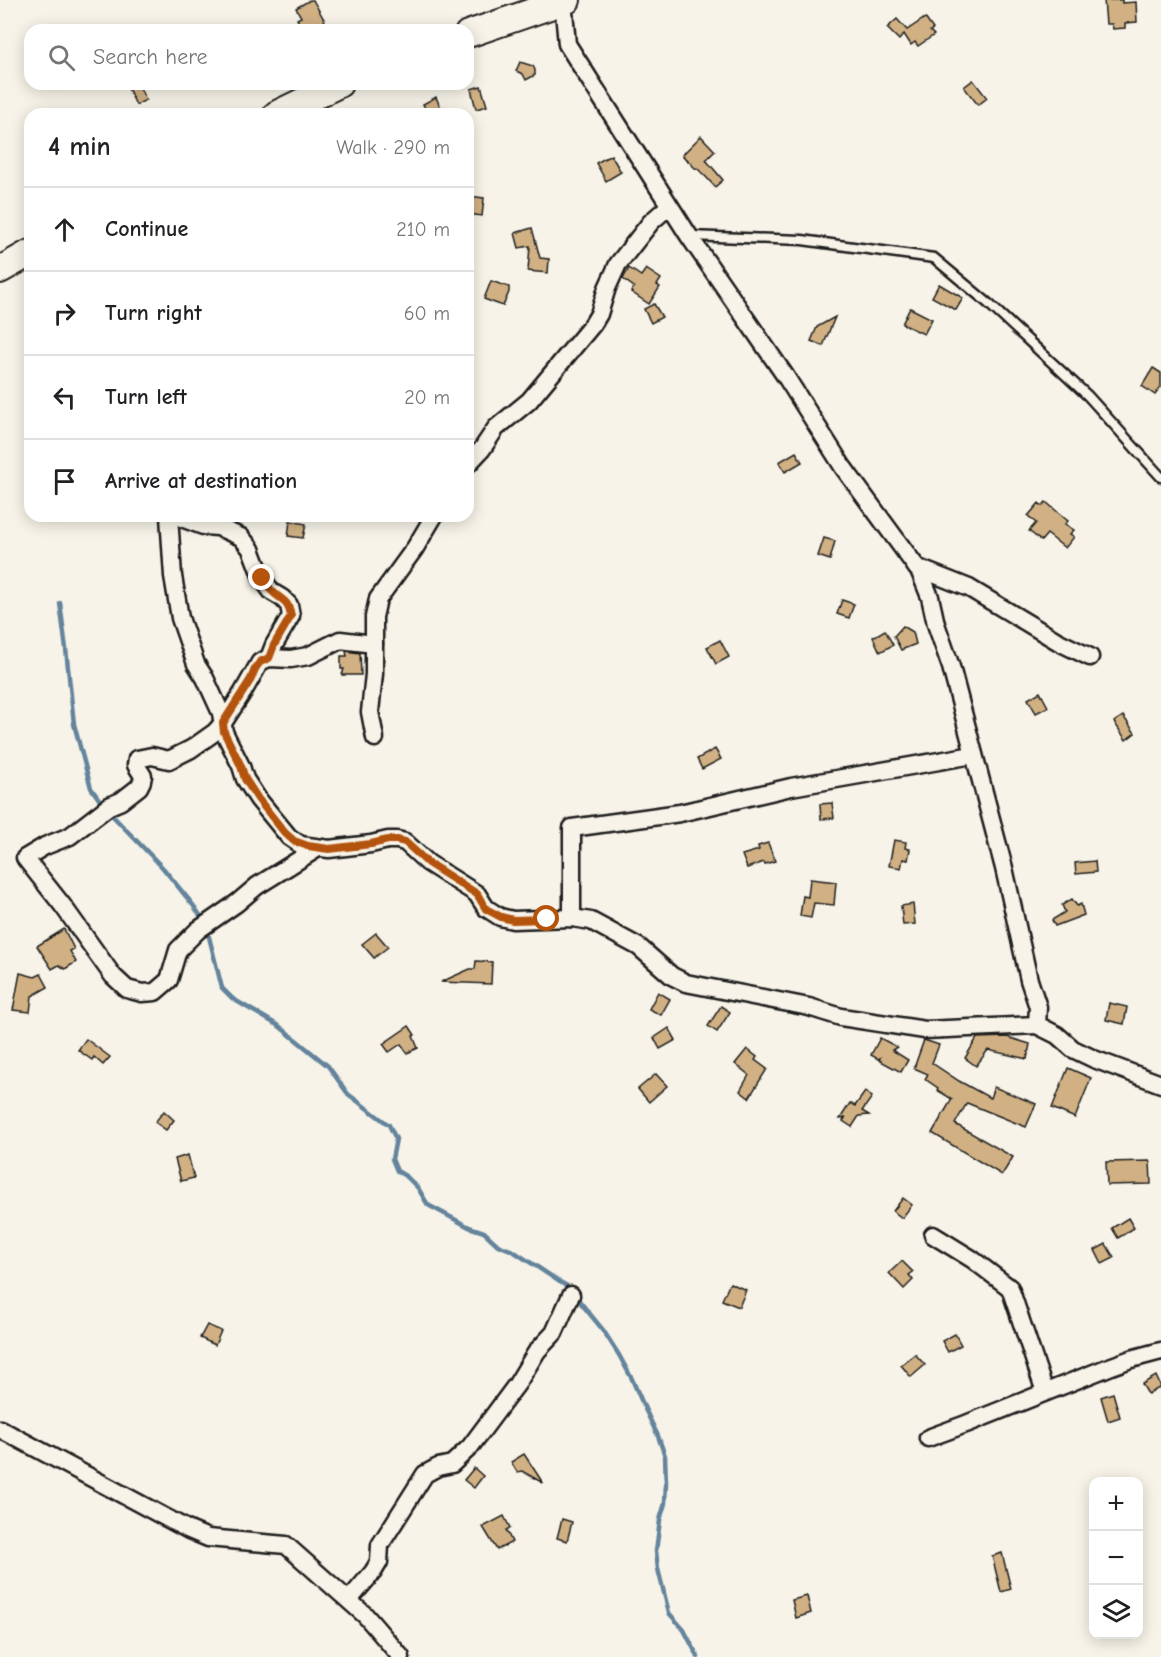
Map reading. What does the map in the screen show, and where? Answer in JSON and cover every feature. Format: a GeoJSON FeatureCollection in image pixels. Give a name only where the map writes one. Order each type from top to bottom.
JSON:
{"type":"FeatureCollection","features":[{"type":"Feature","properties":{"kind":"main road"},"geometry":{"type":"LineString","coordinates":[[474,32],[565,0]]}},
{"type":"Feature","properties":{"kind":"main road"},"geometry":{"type":"LineString","coordinates":[[289,108],[327,90]]}},
{"type":"Feature","properties":{"kind":"main road"},"geometry":{"type":"LineString","coordinates":[[0,270],[24,256]]}},
{"type":"Feature","properties":{"kind":"street"},"geometry":{"type":"LineString","coordinates":[[565,0],[567,44],[689,236],[843,466],[916,567],[930,597],[1004,868],[1029,980],[1038,1007],[1037,1025]]}},
{"type":"Feature","properties":{"kind":"street"},"geometry":{"type":"LineString","coordinates":[[474,458],[496,428],[529,401],[593,324],[618,264],[651,222],[669,206]]}},
{"type":"Feature","properties":{"kind":"street"},"geometry":{"type":"LineString","coordinates":[[169,522],[173,576],[180,618],[196,664],[221,713],[224,732],[245,779],[289,837],[302,845],[329,849],[388,840],[405,842],[428,863],[477,894],[486,909],[501,917],[513,920],[572,918],[591,921],[639,947],[672,976],[686,983],[809,1007],[841,1017],[925,1030],[1037,1025],[1057,1035],[1073,1049],[1094,1059],[1161,1084]]}},
{"type":"Feature","properties":{"kind":"street"},"geometry":{"type":"LineString","coordinates":[[192,522],[203,526],[218,527],[241,537],[251,549],[262,578],[272,592],[289,605],[291,616],[269,658]]}},
{"type":"Feature","properties":{"kind":"street"},"geometry":{"type":"LineString","coordinates":[[375,738],[370,712],[374,674],[374,617],[378,599],[416,549],[431,522]]}},
{"type":"Feature","properties":{"kind":"street"},"geometry":{"type":"LineString","coordinates":[[916,567],[969,588],[1059,642],[1090,657]]}},
{"type":"Feature","properties":{"kind":"street"},"geometry":{"type":"LineString","coordinates":[[318,848],[256,886],[237,903],[198,930],[178,950],[169,980],[155,992],[142,993],[127,989],[113,976],[26,858],[45,846],[70,836],[139,787],[143,776],[136,765],[137,759],[152,756],[169,760],[180,756],[203,741],[223,723],[260,662],[269,658],[291,659],[308,656],[340,640],[374,644]]}},
{"type":"Feature","properties":{"kind":"street"},"geometry":{"type":"LineString","coordinates":[[572,918],[572,828],[680,813],[791,787],[973,755]]}},
{"type":"Feature","properties":{"kind":"street"},"geometry":{"type":"LineString","coordinates":[[933,1234],[972,1259],[1010,1288],[1045,1392]]}},
{"type":"Feature","properties":{"kind":"street"},"geometry":{"type":"LineString","coordinates":[[349,1600],[373,1572],[379,1562],[381,1545],[425,1474],[438,1467],[452,1464],[470,1447],[517,1384],[537,1351],[554,1333],[571,1295]]}},
{"type":"Feature","properties":{"kind":"street"},"geometry":{"type":"LineString","coordinates":[[927,1438],[1131,1359],[1161,1351]]}},
{"type":"Feature","properties":{"kind":"street"},"geometry":{"type":"LineString","coordinates":[[0,1429],[208,1538],[286,1545],[365,1615],[400,1657]]}},
{"type":"Feature","properties":{"kind":"lane"},"geometry":{"type":"LineString","coordinates":[[689,236],[802,240],[934,258],[989,304],[1088,396],[1161,477]]}},
{"type":"Feature","properties":{"kind":"building"},"geometry":{"type":"Polygon","coordinates":[[[313,0],[327,24],[300,24],[297,19],[301,17],[296,8],[313,0]]]}},
{"type":"Feature","properties":{"kind":"building"},"geometry":{"type":"Polygon","coordinates":[[[1104,0],[1122,0],[1122,3],[1136,2],[1137,22],[1125,23],[1125,28],[1113,29],[1112,24],[1106,24],[1104,0]]]}},
{"type":"Feature","properties":{"kind":"building"},"geometry":{"type":"Polygon","coordinates":[[[925,18],[933,29],[930,31],[934,35],[918,46],[915,42],[911,45],[904,34],[899,40],[887,28],[897,19],[907,30],[925,18]]]}},
{"type":"Feature","properties":{"kind":"building"},"geometry":{"type":"Polygon","coordinates":[[[520,62],[533,66],[535,75],[526,80],[523,74],[516,71],[520,62]]]}},
{"type":"Feature","properties":{"kind":"building"},"geometry":{"type":"Polygon","coordinates":[[[973,80],[987,98],[978,105],[964,87],[973,80]]]}},
{"type":"Feature","properties":{"kind":"building"},"geometry":{"type":"Polygon","coordinates":[[[481,86],[487,106],[476,109],[471,90],[481,86]]]}},
{"type":"Feature","properties":{"kind":"building"},"geometry":{"type":"Polygon","coordinates":[[[129,90],[141,90],[146,100],[136,105],[129,90]]]}},
{"type":"Feature","properties":{"kind":"building"},"geometry":{"type":"Polygon","coordinates":[[[436,97],[441,108],[425,108],[423,104],[436,97]]]}},
{"type":"Feature","properties":{"kind":"building"},"geometry":{"type":"Polygon","coordinates":[[[701,136],[715,151],[706,160],[723,180],[715,187],[682,155],[701,136]]]}},
{"type":"Feature","properties":{"kind":"building"},"geometry":{"type":"Polygon","coordinates":[[[611,155],[621,172],[606,181],[596,163],[611,155]]]}},
{"type":"Feature","properties":{"kind":"building"},"geometry":{"type":"Polygon","coordinates":[[[474,197],[484,198],[482,216],[474,215],[474,197]]]}},
{"type":"Feature","properties":{"kind":"building"},"geometry":{"type":"Polygon","coordinates":[[[532,228],[540,258],[549,259],[548,273],[528,271],[530,246],[519,248],[515,233],[532,228]]]}},
{"type":"Feature","properties":{"kind":"building"},"geometry":{"type":"Polygon","coordinates":[[[629,268],[641,276],[646,269],[661,279],[657,285],[660,287],[649,304],[631,292],[634,287],[623,279],[629,268]]]}},
{"type":"Feature","properties":{"kind":"building"},"geometry":{"type":"Polygon","coordinates":[[[491,281],[509,287],[503,306],[484,299],[491,281]]]}},
{"type":"Feature","properties":{"kind":"building"},"geometry":{"type":"Polygon","coordinates":[[[939,284],[963,298],[956,310],[932,297],[939,284]]]}},
{"type":"Feature","properties":{"kind":"building"},"geometry":{"type":"Polygon","coordinates":[[[654,304],[662,317],[651,323],[644,309],[654,304]]]}},
{"type":"Feature","properties":{"kind":"building"},"geometry":{"type":"Polygon","coordinates":[[[910,308],[932,319],[924,334],[902,324],[910,308]]]}},
{"type":"Feature","properties":{"kind":"building"},"geometry":{"type":"Polygon","coordinates":[[[835,317],[823,346],[811,341],[817,327],[835,317]]]}},
{"type":"Feature","properties":{"kind":"building"},"geometry":{"type":"Polygon","coordinates":[[[1153,368],[1161,373],[1161,386],[1155,395],[1142,386],[1153,368]]]}},
{"type":"Feature","properties":{"kind":"building"},"geometry":{"type":"Polygon","coordinates":[[[796,452],[802,462],[785,472],[779,462],[796,452]]]}},
{"type":"Feature","properties":{"kind":"building"},"geometry":{"type":"Polygon","coordinates":[[[1046,502],[1068,521],[1065,524],[1074,530],[1070,534],[1074,537],[1065,548],[1047,534],[1041,541],[1029,531],[1036,523],[1028,516],[1039,503],[1042,506],[1046,502]]]}},
{"type":"Feature","properties":{"kind":"building"},"geometry":{"type":"Polygon","coordinates":[[[290,522],[306,524],[303,538],[288,536],[290,522]]]}},
{"type":"Feature","properties":{"kind":"building"},"geometry":{"type":"Polygon","coordinates":[[[824,538],[835,541],[830,560],[818,556],[824,538]]]}},
{"type":"Feature","properties":{"kind":"building"},"geometry":{"type":"Polygon","coordinates":[[[842,600],[854,604],[849,618],[837,614],[842,600]]]}},
{"type":"Feature","properties":{"kind":"building"},"geometry":{"type":"Polygon","coordinates":[[[903,626],[913,632],[916,644],[901,650],[894,636],[903,626]]]}},
{"type":"Feature","properties":{"kind":"building"},"geometry":{"type":"Polygon","coordinates":[[[885,630],[893,645],[880,652],[873,637],[885,630]]]}},
{"type":"Feature","properties":{"kind":"building"},"geometry":{"type":"Polygon","coordinates":[[[720,640],[729,657],[716,664],[707,647],[720,640]]]}},
{"type":"Feature","properties":{"kind":"building"},"geometry":{"type":"Polygon","coordinates":[[[346,651],[360,653],[361,675],[342,675],[344,669],[341,669],[341,656],[347,656],[346,651]]]}},
{"type":"Feature","properties":{"kind":"building"},"geometry":{"type":"Polygon","coordinates":[[[1040,692],[1048,707],[1036,713],[1028,699],[1040,692]]]}},
{"type":"Feature","properties":{"kind":"building"},"geometry":{"type":"Polygon","coordinates":[[[1123,716],[1135,733],[1126,740],[1114,722],[1123,716]]]}},
{"type":"Feature","properties":{"kind":"building"},"geometry":{"type":"Polygon","coordinates":[[[715,749],[721,759],[702,769],[697,759],[715,749]]]}},
{"type":"Feature","properties":{"kind":"building"},"geometry":{"type":"Polygon","coordinates":[[[832,803],[834,818],[821,819],[820,804],[832,803]]]}},
{"type":"Feature","properties":{"kind":"building"},"geometry":{"type":"Polygon","coordinates":[[[894,840],[906,842],[905,848],[910,849],[908,860],[903,859],[901,868],[889,866],[894,840]]]}},
{"type":"Feature","properties":{"kind":"building"},"geometry":{"type":"Polygon","coordinates":[[[768,843],[775,861],[747,868],[742,855],[759,850],[758,846],[768,843]]]}},
{"type":"Feature","properties":{"kind":"building"},"geometry":{"type":"Polygon","coordinates":[[[1095,861],[1096,872],[1076,874],[1075,863],[1095,861]]]}},
{"type":"Feature","properties":{"kind":"building"},"geometry":{"type":"Polygon","coordinates":[[[810,879],[836,882],[834,905],[814,903],[811,918],[800,916],[803,896],[808,897],[810,879]]]}},
{"type":"Feature","properties":{"kind":"building"},"geometry":{"type":"Polygon","coordinates":[[[1072,899],[1077,906],[1081,904],[1084,915],[1055,926],[1052,920],[1065,912],[1062,905],[1072,899]]]}},
{"type":"Feature","properties":{"kind":"building"},"geometry":{"type":"Polygon","coordinates":[[[913,904],[915,924],[903,925],[901,906],[913,904]]]}},
{"type":"Feature","properties":{"kind":"building"},"geometry":{"type":"Polygon","coordinates":[[[64,929],[74,949],[70,951],[76,962],[65,969],[59,965],[52,969],[37,946],[64,929]]]}},
{"type":"Feature","properties":{"kind":"building"},"geometry":{"type":"Polygon","coordinates":[[[376,933],[388,947],[374,958],[362,944],[376,933]]]}},
{"type":"Feature","properties":{"kind":"building"},"geometry":{"type":"Polygon","coordinates":[[[476,961],[492,962],[491,984],[441,982],[475,969],[476,961]]]}},
{"type":"Feature","properties":{"kind":"building"},"geometry":{"type":"Polygon","coordinates":[[[20,973],[35,977],[41,974],[48,987],[32,996],[30,1012],[13,1010],[20,973]]]}},
{"type":"Feature","properties":{"kind":"building"},"geometry":{"type":"Polygon","coordinates":[[[658,992],[670,999],[661,1015],[649,1009],[658,992]]]}},
{"type":"Feature","properties":{"kind":"building"},"geometry":{"type":"Polygon","coordinates":[[[1109,1003],[1127,1007],[1124,1024],[1106,1020],[1109,1003]]]}},
{"type":"Feature","properties":{"kind":"building"},"geometry":{"type":"Polygon","coordinates":[[[721,1006],[730,1012],[717,1032],[708,1026],[721,1006]]]}},
{"type":"Feature","properties":{"kind":"building"},"geometry":{"type":"Polygon","coordinates":[[[409,1026],[415,1035],[413,1036],[418,1048],[407,1053],[401,1044],[389,1052],[383,1044],[409,1026]]]}},
{"type":"Feature","properties":{"kind":"building"},"geometry":{"type":"Polygon","coordinates":[[[669,1028],[676,1040],[660,1049],[654,1038],[669,1028]]]}},
{"type":"Feature","properties":{"kind":"building"},"geometry":{"type":"Polygon","coordinates":[[[1007,1037],[1030,1044],[1027,1059],[988,1050],[976,1066],[965,1058],[977,1038],[1007,1037]]]}},
{"type":"Feature","properties":{"kind":"building"},"geometry":{"type":"Polygon","coordinates":[[[880,1038],[897,1047],[892,1050],[908,1060],[901,1072],[879,1060],[880,1058],[871,1055],[880,1038]]]}},
{"type":"Feature","properties":{"kind":"building"},"geometry":{"type":"Polygon","coordinates":[[[86,1039],[110,1057],[103,1065],[94,1057],[92,1060],[78,1050],[86,1039]]]}},
{"type":"Feature","properties":{"kind":"building"},"geometry":{"type":"Polygon","coordinates":[[[924,1040],[939,1045],[932,1063],[959,1081],[990,1098],[994,1087],[1036,1104],[1026,1127],[967,1103],[955,1124],[1013,1157],[1002,1175],[932,1133],[952,1099],[925,1079],[928,1074],[914,1068],[924,1040]]]}},
{"type":"Feature","properties":{"kind":"building"},"geometry":{"type":"Polygon","coordinates":[[[747,1049],[757,1057],[755,1060],[767,1069],[749,1098],[740,1091],[749,1075],[735,1064],[747,1049]]]}},
{"type":"Feature","properties":{"kind":"building"},"geometry":{"type":"Polygon","coordinates":[[[1068,1068],[1091,1078],[1075,1118],[1052,1108],[1068,1068]]]}},
{"type":"Feature","properties":{"kind":"building"},"geometry":{"type":"Polygon","coordinates":[[[656,1074],[667,1086],[649,1102],[638,1089],[656,1074]]]}},
{"type":"Feature","properties":{"kind":"building"},"geometry":{"type":"Polygon","coordinates":[[[865,1092],[872,1097],[862,1111],[869,1115],[859,1116],[852,1127],[843,1121],[845,1118],[840,1119],[850,1103],[855,1106],[865,1092]]]}},
{"type":"Feature","properties":{"kind":"building"},"geometry":{"type":"Polygon","coordinates":[[[164,1111],[174,1120],[166,1130],[155,1122],[164,1111]]]}},
{"type":"Feature","properties":{"kind":"building"},"geometry":{"type":"Polygon","coordinates":[[[188,1155],[194,1178],[181,1181],[175,1159],[188,1155]]]}},
{"type":"Feature","properties":{"kind":"building"},"geometry":{"type":"Polygon","coordinates":[[[1150,1161],[1151,1184],[1107,1185],[1106,1162],[1150,1161]]]}},
{"type":"Feature","properties":{"kind":"building"},"geometry":{"type":"Polygon","coordinates":[[[903,1198],[912,1205],[902,1218],[893,1211],[903,1198]]]}},
{"type":"Feature","properties":{"kind":"building"},"geometry":{"type":"Polygon","coordinates":[[[1128,1218],[1134,1228],[1118,1238],[1112,1228],[1128,1218]]]}},
{"type":"Feature","properties":{"kind":"building"},"geometry":{"type":"Polygon","coordinates":[[[1106,1244],[1114,1258],[1102,1264],[1095,1250],[1106,1244]]]}},
{"type":"Feature","properties":{"kind":"building"},"geometry":{"type":"Polygon","coordinates":[[[902,1261],[913,1272],[909,1275],[913,1280],[904,1289],[889,1273],[902,1261]]]}},
{"type":"Feature","properties":{"kind":"building"},"geometry":{"type":"Polygon","coordinates":[[[730,1283],[746,1290],[739,1307],[722,1300],[730,1283]]]}},
{"type":"Feature","properties":{"kind":"building"},"geometry":{"type":"Polygon","coordinates":[[[207,1325],[221,1331],[215,1345],[200,1338],[207,1325]]]}},
{"type":"Feature","properties":{"kind":"building"},"geometry":{"type":"Polygon","coordinates":[[[955,1334],[961,1345],[948,1352],[942,1341],[955,1334]]]}},
{"type":"Feature","properties":{"kind":"building"},"geometry":{"type":"Polygon","coordinates":[[[915,1354],[925,1365],[911,1377],[901,1365],[915,1354]]]}},
{"type":"Feature","properties":{"kind":"building"},"geometry":{"type":"Polygon","coordinates":[[[1156,1376],[1161,1387],[1148,1394],[1142,1384],[1156,1376]]]}},
{"type":"Feature","properties":{"kind":"building"},"geometry":{"type":"Polygon","coordinates":[[[1113,1393],[1120,1417],[1108,1421],[1101,1397],[1113,1393]]]}},
{"type":"Feature","properties":{"kind":"building"},"geometry":{"type":"Polygon","coordinates":[[[524,1454],[543,1483],[522,1471],[517,1472],[511,1462],[524,1454]]]}},
{"type":"Feature","properties":{"kind":"building"},"geometry":{"type":"Polygon","coordinates":[[[474,1468],[483,1476],[474,1488],[464,1480],[474,1468]]]}},
{"type":"Feature","properties":{"kind":"building"},"geometry":{"type":"Polygon","coordinates":[[[504,1516],[510,1528],[506,1530],[512,1542],[497,1550],[483,1527],[504,1516]]]}},
{"type":"Feature","properties":{"kind":"building"},"geometry":{"type":"Polygon","coordinates":[[[562,1519],[572,1522],[567,1541],[557,1538],[562,1519]]]}},
{"type":"Feature","properties":{"kind":"building"},"geometry":{"type":"Polygon","coordinates":[[[1002,1553],[1011,1589],[1001,1592],[992,1556],[1002,1553]]]}},
{"type":"Feature","properties":{"kind":"building"},"geometry":{"type":"Polygon","coordinates":[[[807,1596],[811,1613],[796,1618],[792,1600],[807,1596]]]}},
{"type":"Feature","properties":{"kind":"waterway"},"geometry":{"type":"LineString","coordinates":[[60,603],[74,724],[91,788],[106,809],[163,868],[204,921]]}},
{"type":"Feature","properties":{"kind":"waterway"},"geometry":{"type":"LineString","coordinates":[[207,929],[222,988],[233,999],[279,1026],[328,1066],[348,1094],[389,1125],[396,1139],[392,1159],[397,1171],[418,1188],[428,1205],[469,1227],[484,1232],[498,1245],[513,1251],[567,1286],[603,1330],[632,1379],[665,1456],[665,1503],[656,1551],[658,1569],[669,1613],[684,1630],[698,1657]]}},
{"type":"Feature","properties":{"kind":"route"},"geometry":{"type":"LineString","coordinates":[[262,578],[272,592],[289,605],[291,616],[269,658],[260,662],[255,669],[223,723],[224,732],[245,779],[285,833],[302,845],[329,849],[388,840],[405,842],[428,863],[477,894],[486,909],[513,920],[547,919]]}}]}
